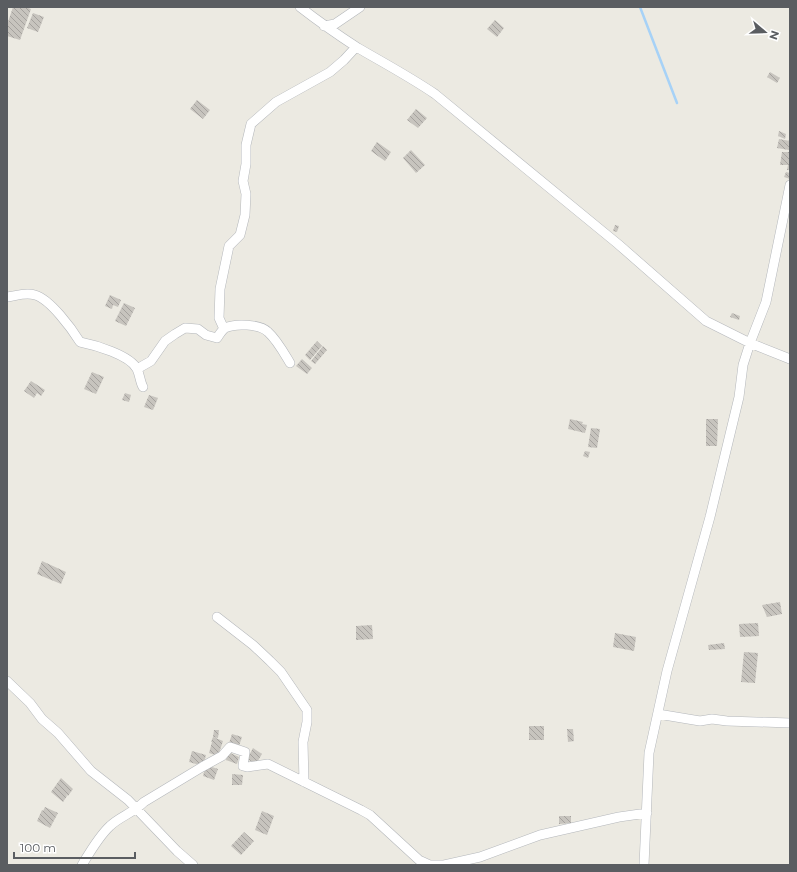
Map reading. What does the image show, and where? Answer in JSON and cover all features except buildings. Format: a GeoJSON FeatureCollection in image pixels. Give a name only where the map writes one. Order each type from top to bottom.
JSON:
{"type":"FeatureCollection","features":[{"type":"Feature","properties":{"kind":"street"},"geometry":{"type":"LineString","coordinates":[[300,7],[324,26],[356,47],[412,78],[434,94],[618,244],[706,321],[750,343],[790,360]]}},
{"type":"Feature","properties":{"kind":"street"},"geometry":{"type":"LineString","coordinates":[[324,26],[335,24],[360,7]]}},
{"type":"Feature","properties":{"kind":"street"},"geometry":{"type":"LineString","coordinates":[[224,329],[220,318],[220,289],[229,246],[240,235],[245,215],[246,194],[243,182],[246,164],[246,145],[251,124],[276,102],[330,72],[356,47]]}},
{"type":"Feature","properties":{"kind":"street"},"geometry":{"type":"LineString","coordinates":[[644,865],[649,753],[668,671],[710,517],[739,398],[743,365],[766,302],[790,185]]}},
{"type":"Feature","properties":{"kind":"street"},"geometry":{"type":"LineString","coordinates":[[7,297],[21,294],[36,295],[59,315],[80,342],[113,352],[129,360],[137,369],[143,387]]}},
{"type":"Feature","properties":{"kind":"street"},"geometry":{"type":"LineString","coordinates":[[137,369],[151,362],[165,341],[185,328],[198,329],[206,335],[217,338],[224,329],[239,325],[254,326],[267,331],[290,363]]}},
{"type":"Feature","properties":{"kind":"street"},"geometry":{"type":"LineString","coordinates":[[217,617],[253,644],[281,672],[307,710],[307,722],[303,742],[304,782]]}},
{"type":"Feature","properties":{"kind":"street"},"geometry":{"type":"LineString","coordinates":[[7,681],[30,703],[42,719],[58,733],[91,771],[128,800],[136,810],[193,865]]}},
{"type":"Feature","properties":{"kind":"street"},"geometry":{"type":"LineString","coordinates":[[658,714],[700,720],[712,719],[727,721],[790,723]]}},
{"type":"Feature","properties":{"kind":"street"},"geometry":{"type":"LineString","coordinates":[[82,865],[90,851],[110,825],[136,810],[144,802],[222,756],[230,747],[245,752],[243,766],[247,767],[268,764],[370,815],[419,860],[430,865],[444,865],[480,858],[540,835],[619,817],[647,813]]}},
{"type":"Feature","properties":{"kind":"waterway"},"geometry":{"type":"LineString","coordinates":[[640,7],[677,103]]}}]}
